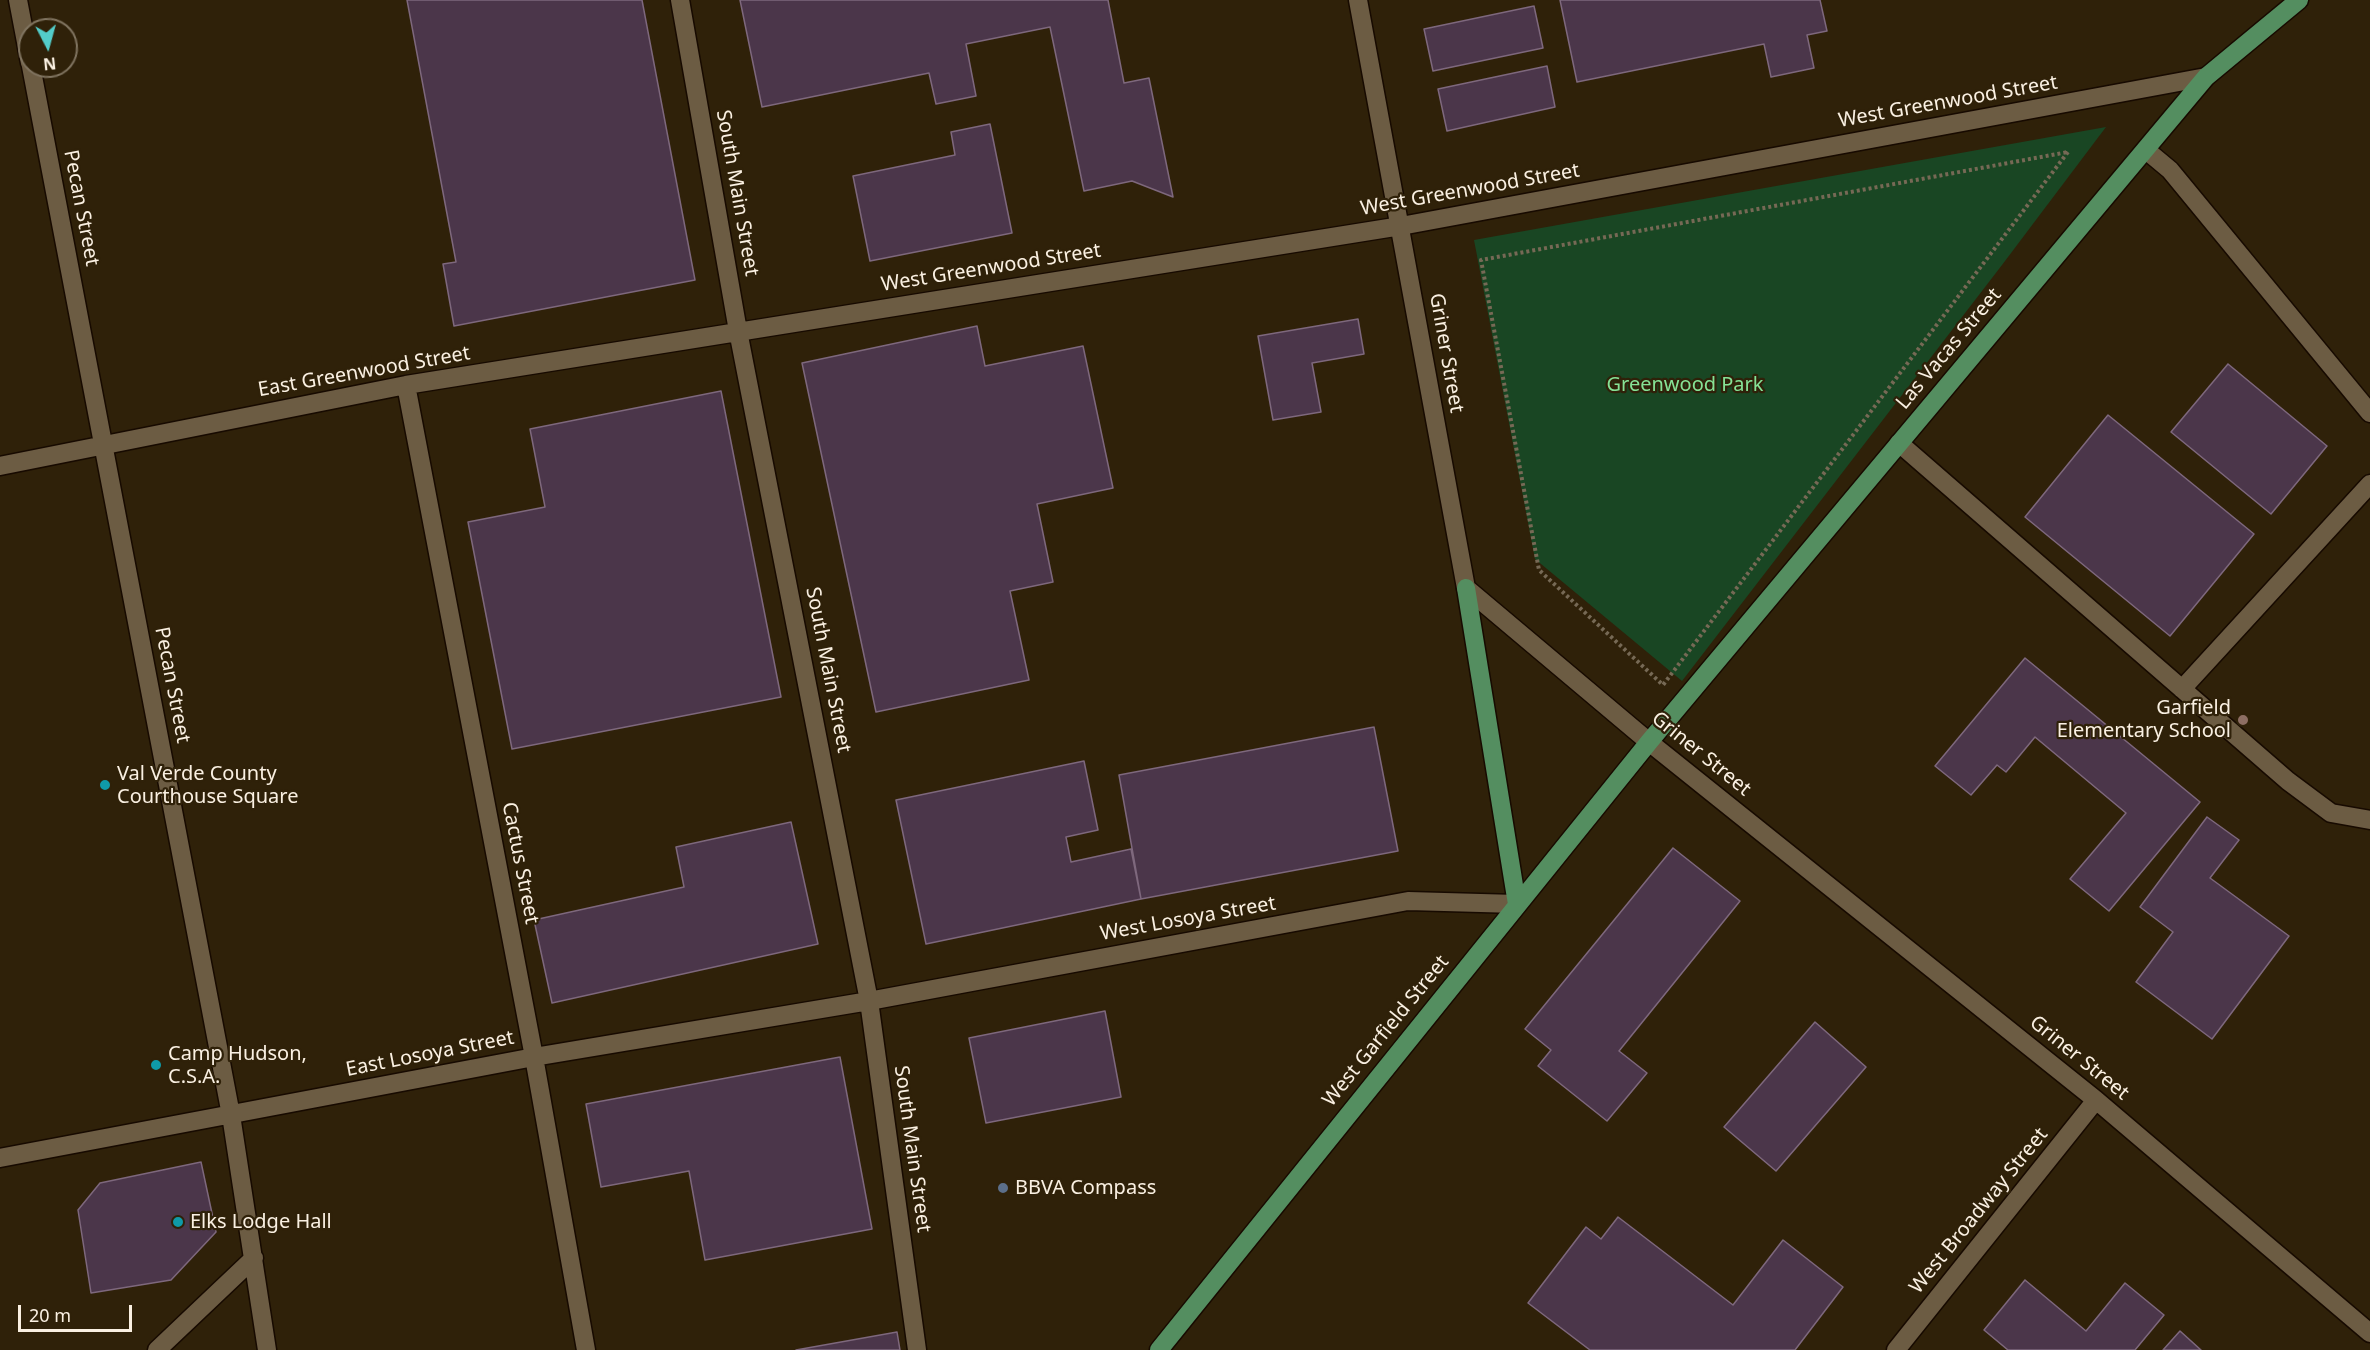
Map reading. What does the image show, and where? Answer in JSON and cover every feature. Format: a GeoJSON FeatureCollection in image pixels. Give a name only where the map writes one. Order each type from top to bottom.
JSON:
{"type":"FeatureCollection","features":[{"type":"Feature","properties":{"kind":"main road","name":"Las Vacas Street"},"geometry":{"type":"LineString","coordinates":[[1649,742],[2206,77],[2299,0]]}},
{"type":"Feature","properties":{"kind":"main road"},"geometry":{"type":"LineString","coordinates":[[1466,588],[1517,904]]}},
{"type":"Feature","properties":{"kind":"main road","name":"West Garfield Street"},"geometry":{"type":"LineString","coordinates":[[1159,1350],[1649,742]]}},
{"type":"Feature","properties":{"kind":"street","name":"Pecan Street"},"geometry":{"type":"LineString","coordinates":[[18,0],[21,18]]}},
{"type":"Feature","properties":{"kind":"street","name":"South Main Street"},"geometry":{"type":"LineString","coordinates":[[680,0],[738,331],[869,1001],[917,1350]]}},
{"type":"Feature","properties":{"kind":"street","name":"Griner Street"},"geometry":{"type":"LineString","coordinates":[[1358,0],[1466,588],[1649,742],[2096,1100],[2370,1333]]}},
{"type":"Feature","properties":{"kind":"street","name":"West Greenwood Street"},"geometry":{"type":"LineString","coordinates":[[738,331],[1401,226],[2206,77]]}},
{"type":"Feature","properties":{"kind":"street","name":"Pecan Street"},"geometry":{"type":"LineString","coordinates":[[33,78],[231,1115],[267,1350]]}},
{"type":"Feature","properties":{"kind":"street"},"geometry":{"type":"LineString","coordinates":[[2146,150],[2170,171],[2370,413]]}},
{"type":"Feature","properties":{"kind":"street","name":"East Greenwood Street"},"geometry":{"type":"LineString","coordinates":[[0,466],[406,385],[738,331]]}},
{"type":"Feature","properties":{"kind":"street","name":"Cactus Street"},"geometry":{"type":"LineString","coordinates":[[406,385],[534,1057],[586,1350]]}},
{"type":"Feature","properties":{"kind":"street"},"geometry":{"type":"LineString","coordinates":[[1899,443],[2288,781],[2331,813],[2370,820]]}},
{"type":"Feature","properties":{"kind":"street"},"geometry":{"type":"LineString","coordinates":[[2182,689],[2370,484]]}},
{"type":"Feature","properties":{"kind":"street","name":"West Losoya Street"},"geometry":{"type":"LineString","coordinates":[[869,1001],[1408,901],[1517,904]]}},
{"type":"Feature","properties":{"kind":"street","name":"East Losoya Street"},"geometry":{"type":"LineString","coordinates":[[0,1158],[534,1057],[869,1001]]}},
{"type":"Feature","properties":{"kind":"street","name":"West Broadway Street"},"geometry":{"type":"LineString","coordinates":[[1896,1350],[2096,1100]]}},
{"type":"Feature","properties":{"kind":"street"},"geometry":{"type":"LineString","coordinates":[[158,1350],[254,1258]]}},
{"type":"Feature","properties":{"kind":"path"},"geometry":{"type":"LineString","coordinates":[[2068,152],[1663,685],[1539,570],[1481,260],[2068,152]]}},
{"type":"Feature","properties":{"kind":"green space","name":"Greenwood Park"},"geometry":{"type":"Polygon","coordinates":[[[2106,127],[1682,681],[1535,559],[1474,240],[2106,127]]]}},
{"type":"Feature","properties":{"kind":"building"},"geometry":{"type":"Polygon","coordinates":[[[407,0],[642,0],[695,280],[454,326],[443,264],[456,262],[407,0]]]}},
{"type":"Feature","properties":{"kind":"building"},"geometry":{"type":"Polygon","coordinates":[[[740,0],[1108,0],[1124,83],[1149,78],[1173,197],[1132,181],[1084,191],[1050,27],[966,44],[976,96],[936,104],[929,73],[762,107],[740,0]]]}},
{"type":"Feature","properties":{"kind":"building"},"geometry":{"type":"Polygon","coordinates":[[[1560,0],[1820,0],[1827,31],[1807,35],[1814,68],[1771,77],[1764,44],[1577,82],[1560,0]]]}},
{"type":"Feature","properties":{"kind":"building"},"geometry":{"type":"Polygon","coordinates":[[[1534,6],[1543,48],[1433,71],[1424,29],[1534,6]]]}},
{"type":"Feature","properties":{"kind":"building"},"geometry":{"type":"Polygon","coordinates":[[[1547,66],[1555,107],[1447,131],[1438,89],[1547,66]]]}},
{"type":"Feature","properties":{"kind":"building"},"geometry":{"type":"Polygon","coordinates":[[[990,124],[1012,233],[870,261],[853,176],[955,155],[951,132],[990,124]]]}},
{"type":"Feature","properties":{"kind":"building"},"geometry":{"type":"Polygon","coordinates":[[[1358,319],[1364,354],[1312,363],[1321,412],[1273,420],[1258,336],[1358,319]]]}},
{"type":"Feature","properties":{"kind":"building"},"geometry":{"type":"Polygon","coordinates":[[[977,326],[985,366],[1083,346],[1113,488],[1037,504],[1053,582],[1010,591],[1029,680],[876,712],[802,363],[977,326]]]}},
{"type":"Feature","properties":{"kind":"building"},"geometry":{"type":"Polygon","coordinates":[[[2228,364],[2327,446],[2271,514],[2171,432],[2228,364]]]}},
{"type":"Feature","properties":{"kind":"building"},"geometry":{"type":"Polygon","coordinates":[[[721,391],[781,697],[512,749],[468,522],[545,507],[530,429],[721,391]]]}},
{"type":"Feature","properties":{"kind":"building"},"geometry":{"type":"Polygon","coordinates":[[[2108,415],[2254,534],[2170,636],[2025,517],[2108,415]]]}},
{"type":"Feature","properties":{"kind":"building"},"geometry":{"type":"Polygon","coordinates":[[[2025,658],[2200,802],[2109,911],[2070,879],[2126,813],[2035,737],[2006,772],[1997,765],[1971,795],[1935,766],[2025,658]]]}},
{"type":"Feature","properties":{"kind":"building"},"geometry":{"type":"Polygon","coordinates":[[[1374,727],[1398,851],[1141,899],[1119,775],[1374,727]]]}},
{"type":"Feature","properties":{"kind":"building"},"geometry":{"type":"Polygon","coordinates":[[[1084,761],[1098,830],[1066,837],[1071,862],[1131,849],[1141,899],[926,944],[896,800],[1084,761]]]}},
{"type":"Feature","properties":{"kind":"building"},"geometry":{"type":"Polygon","coordinates":[[[2207,817],[2239,840],[2210,878],[2289,936],[2212,1039],[2136,982],[2173,932],[2140,907],[2207,817]]]}},
{"type":"Feature","properties":{"kind":"building"},"geometry":{"type":"Polygon","coordinates":[[[791,822],[818,944],[552,1003],[534,920],[684,887],[676,847],[791,822]]]}},
{"type":"Feature","properties":{"kind":"building"},"geometry":{"type":"Polygon","coordinates":[[[1673,848],[1740,901],[1619,1051],[1647,1073],[1607,1121],[1538,1066],[1551,1050],[1525,1029],[1673,848]]]}},
{"type":"Feature","properties":{"kind":"building"},"geometry":{"type":"Polygon","coordinates":[[[1105,1011],[1121,1097],[986,1123],[969,1038],[1105,1011]]]}},
{"type":"Feature","properties":{"kind":"building"},"geometry":{"type":"Polygon","coordinates":[[[1815,1022],[1866,1067],[1776,1171],[1724,1127],[1815,1022]]]}},
{"type":"Feature","properties":{"kind":"building"},"geometry":{"type":"Polygon","coordinates":[[[840,1057],[872,1229],[705,1260],[689,1171],[601,1187],[586,1104],[840,1057]]]}},
{"type":"Feature","properties":{"kind":"building"},"geometry":{"type":"Polygon","coordinates":[[[201,1162],[216,1232],[171,1280],[91,1293],[78,1210],[100,1183],[201,1162]]]}},
{"type":"Feature","properties":{"kind":"building"},"geometry":{"type":"Polygon","coordinates":[[[1618,1217],[1733,1305],[1783,1240],[1843,1287],[1795,1350],[1590,1350],[1528,1303],[1586,1227],[1601,1239],[1618,1217]]]}},
{"type":"Feature","properties":{"kind":"building"},"geometry":{"type":"Polygon","coordinates":[[[2025,1280],[2086,1331],[2125,1283],[2164,1315],[2135,1350],[2008,1350],[1984,1330],[2025,1280]]]}},
{"type":"Feature","properties":{"kind":"building"},"geometry":{"type":"Polygon","coordinates":[[[2180,1331],[2201,1350],[2163,1350],[2180,1331]]]}},
{"type":"Feature","properties":{"kind":"building"},"geometry":{"type":"Polygon","coordinates":[[[897,1332],[900,1350],[796,1350],[897,1332]]]}},
{"type":"Feature","properties":{"kind":"place","name":"Garfield Elementary School"},"geometry":{"type":"Point","coordinates":[2243,720]}},
{"type":"Feature","properties":{"kind":"place","name":"Val Verde County Courthouse Square"},"geometry":{"type":"Point","coordinates":[105,785]}},
{"type":"Feature","properties":{"kind":"place","name":"Camp Hudson, C.S.A."},"geometry":{"type":"Point","coordinates":[156,1065]}},
{"type":"Feature","properties":{"kind":"place","name":"BBVA Compass"},"geometry":{"type":"Point","coordinates":[1003,1188]}},
{"type":"Feature","properties":{"kind":"place","name":"Elks Lodge Hall"},"geometry":{"type":"Point","coordinates":[178,1222]}}]}
